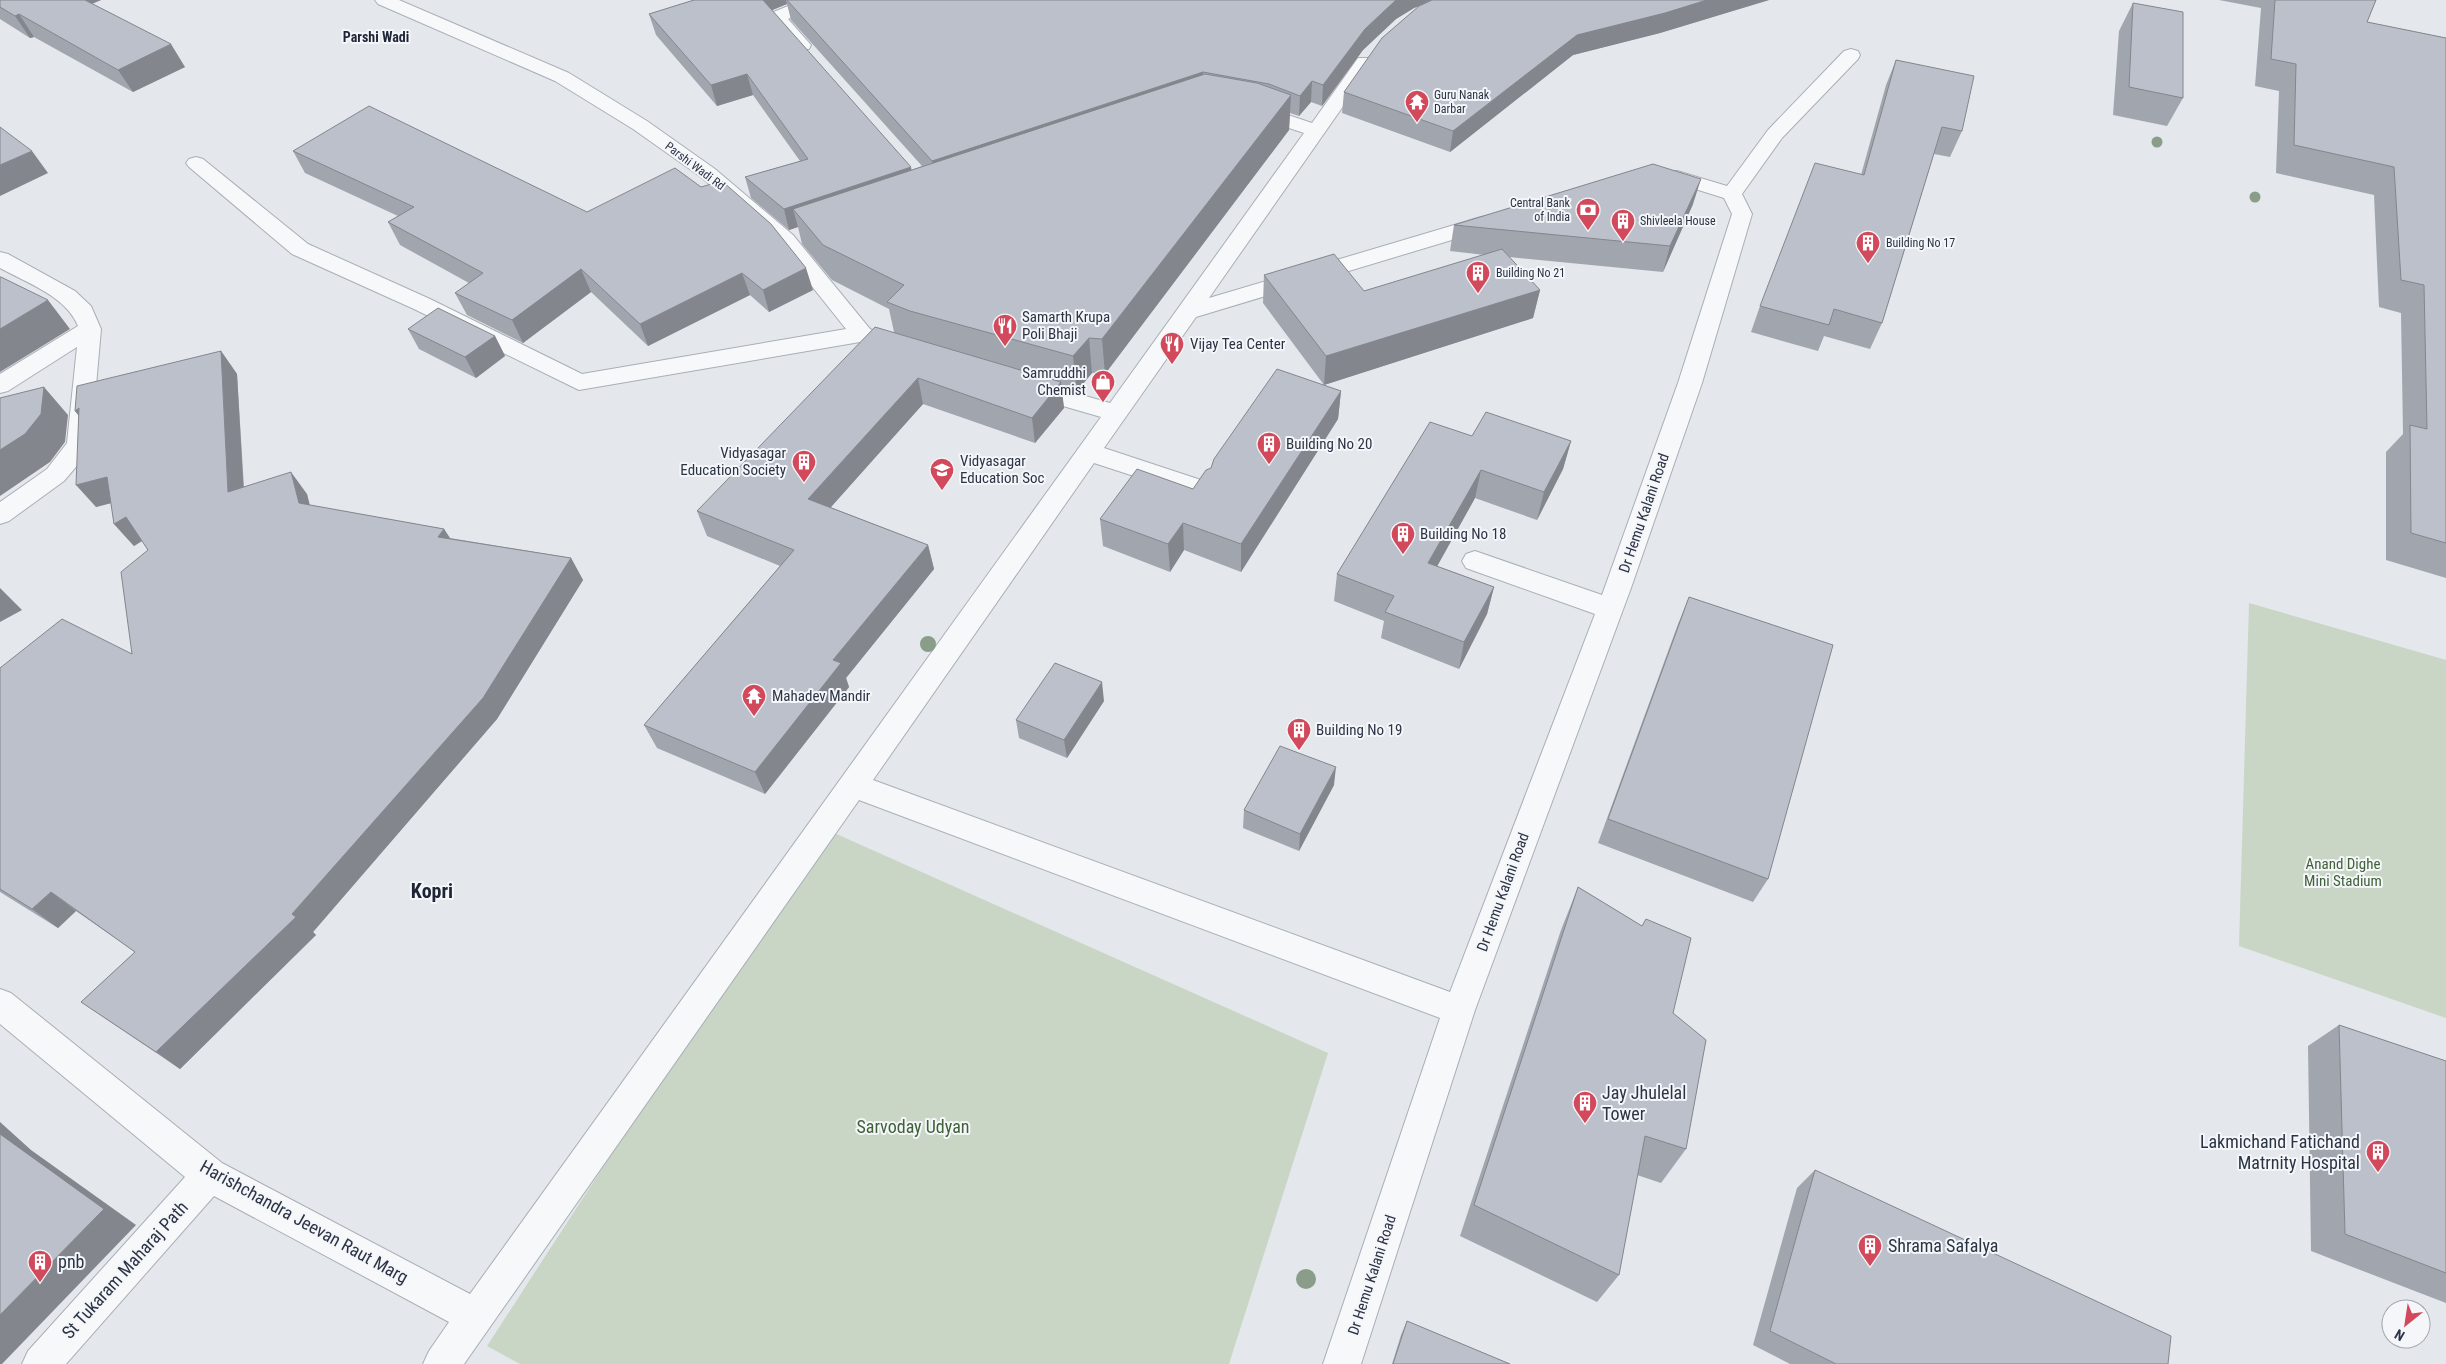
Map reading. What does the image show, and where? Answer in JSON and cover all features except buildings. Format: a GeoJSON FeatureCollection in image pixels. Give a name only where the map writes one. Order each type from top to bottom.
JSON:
{"type":"FeatureCollection","features":[{"type":"Feature","properties":{"kind":"street","name":"Parshi Wadi Rd"},"geometry":{"type":"LineString","coordinates":[[384,0],[562,77],[640,125],[795,237],[862,334],[919,356]]}},
{"type":"Feature","properties":{"kind":"street"},"geometry":{"type":"LineString","coordinates":[[816,61],[777,17],[818,0]]}},
{"type":"Feature","properties":{"kind":"street"},"geometry":{"type":"LineString","coordinates":[[442,1364],[1316,131],[1372,53],[1383,42]]}},
{"type":"Feature","properties":{"kind":"street"},"geometry":{"type":"LineString","coordinates":[[1634,180],[1677,177],[1732,194],[1775,134],[1851,55]]}},
{"type":"Feature","properties":{"kind":"street"},"geometry":{"type":"LineString","coordinates":[[1233,106],[1261,111],[1316,131]]}},
{"type":"Feature","properties":{"kind":"street"},"geometry":{"type":"LineString","coordinates":[[196,162],[300,249],[422,304],[579,382],[862,334]]}},
{"type":"Feature","properties":{"kind":"street","name":"Dr Hemu Kalani Road"},"geometry":{"type":"LineString","coordinates":[[1342,1364],[1459,1010],[1609,608],[1690,383],[1742,214],[1732,194]]}},
{"type":"Feature","properties":{"kind":"street"},"geometry":{"type":"LineString","coordinates":[[1188,312],[1512,214]]}},
{"type":"Feature","properties":{"kind":"street"},"geometry":{"type":"LineString","coordinates":[[0,259],[68,296],[83,311],[90,329],[78,443],[73,457],[62,469],[0,514]]}},
{"type":"Feature","properties":{"kind":"street"},"geometry":{"type":"LineString","coordinates":[[0,385],[90,329]]}},
{"type":"Feature","properties":{"kind":"street"},"geometry":{"type":"LineString","coordinates":[[1003,380],[1116,413]]}},
{"type":"Feature","properties":{"kind":"street"},"geometry":{"type":"LineString","coordinates":[[1089,452],[1201,489]]}},
{"type":"Feature","properties":{"kind":"street"},"geometry":{"type":"LineString","coordinates":[[1475,562],[1609,608]]}},
{"type":"Feature","properties":{"kind":"street"},"geometry":{"type":"LineString","coordinates":[[853,785],[1459,1010]]}},
{"type":"Feature","properties":{"kind":"street","name":"Harishchandra Jeevan Raut Marg"},"geometry":{"type":"LineString","coordinates":[[0,1004],[210,1175],[475,1316]]}},
{"type":"Feature","properties":{"kind":"street","name":"St Tukaram Maharaj Path"},"geometry":{"type":"LineString","coordinates":[[41,1364],[210,1175]]}},
{"type":"Feature","properties":{"kind":"green space","name":"Anand Dighe Mini Stadium"},"geometry":{"type":"Polygon","coordinates":[[[2249,603],[2446,660],[2446,1018],[2239,946],[2249,603]]]}},
{"type":"Feature","properties":{"kind":"green space","name":"Sarvoday Udyan"},"geometry":{"type":"Polygon","coordinates":[[[823,828],[1328,1053],[1229,1364],[520,1364],[487,1346],[823,828]]]}},
{"type":"Feature","properties":{"kind":"place","name":"Guru Nanak Darbar"},"geometry":{"type":"Point","coordinates":[1417,123]}},
{"type":"Feature","properties":{"kind":"place","name":"Central Bank of India"},"geometry":{"type":"Point","coordinates":[1588,231]}},
{"type":"Feature","properties":{"kind":"place","name":"Shivleela House"},"geometry":{"type":"Point","coordinates":[1623,242]}},
{"type":"Feature","properties":{"kind":"place","name":"Building No 17"},"geometry":{"type":"Point","coordinates":[1868,264]}},
{"type":"Feature","properties":{"kind":"place","name":"Building No 21"},"geometry":{"type":"Point","coordinates":[1478,294]}},
{"type":"Feature","properties":{"kind":"place","name":"Samarth Krupa Poli Bhaji"},"geometry":{"type":"Point","coordinates":[1005,347]}},
{"type":"Feature","properties":{"kind":"place","name":"Vijay Tea Center"},"geometry":{"type":"Point","coordinates":[1172,365]}},
{"type":"Feature","properties":{"kind":"place","name":"Samruddhi Chemist"},"geometry":{"type":"Point","coordinates":[1103,403]}},
{"type":"Feature","properties":{"kind":"place","name":"Building No 20"},"geometry":{"type":"Point","coordinates":[1269,465]}},
{"type":"Feature","properties":{"kind":"place","name":"Vidyasagar Education Society"},"geometry":{"type":"Point","coordinates":[804,483]}},
{"type":"Feature","properties":{"kind":"place","name":"Vidyasagar Education Soc"},"geometry":{"type":"Point","coordinates":[942,491]}},
{"type":"Feature","properties":{"kind":"place","name":"Building No 18"},"geometry":{"type":"Point","coordinates":[1403,555]}},
{"type":"Feature","properties":{"kind":"place","name":"Mahadev Mandir"},"geometry":{"type":"Point","coordinates":[754,717]}},
{"type":"Feature","properties":{"kind":"place","name":"Building No 19"},"geometry":{"type":"Point","coordinates":[1299,751]}},
{"type":"Feature","properties":{"kind":"place","name":"Jay Jhulelal Tower"},"geometry":{"type":"Point","coordinates":[1585,1124]}},
{"type":"Feature","properties":{"kind":"place","name":"Lakmichand Fatichand Matrnity Hospital"},"geometry":{"type":"Point","coordinates":[2378,1173]}},
{"type":"Feature","properties":{"kind":"place","name":"Shrama Safalya"},"geometry":{"type":"Point","coordinates":[1870,1267]}},
{"type":"Feature","properties":{"kind":"place","name":"pnb"},"geometry":{"type":"Point","coordinates":[40,1283]}},
{"type":"Feature","properties":{"kind":"district","name":"Parshi Wadi"},"geometry":{"type":"Point","coordinates":[376,37]}},
{"type":"Feature","properties":{"kind":"district","name":"Kopri"},"geometry":{"type":"Point","coordinates":[432,891]}}]}
